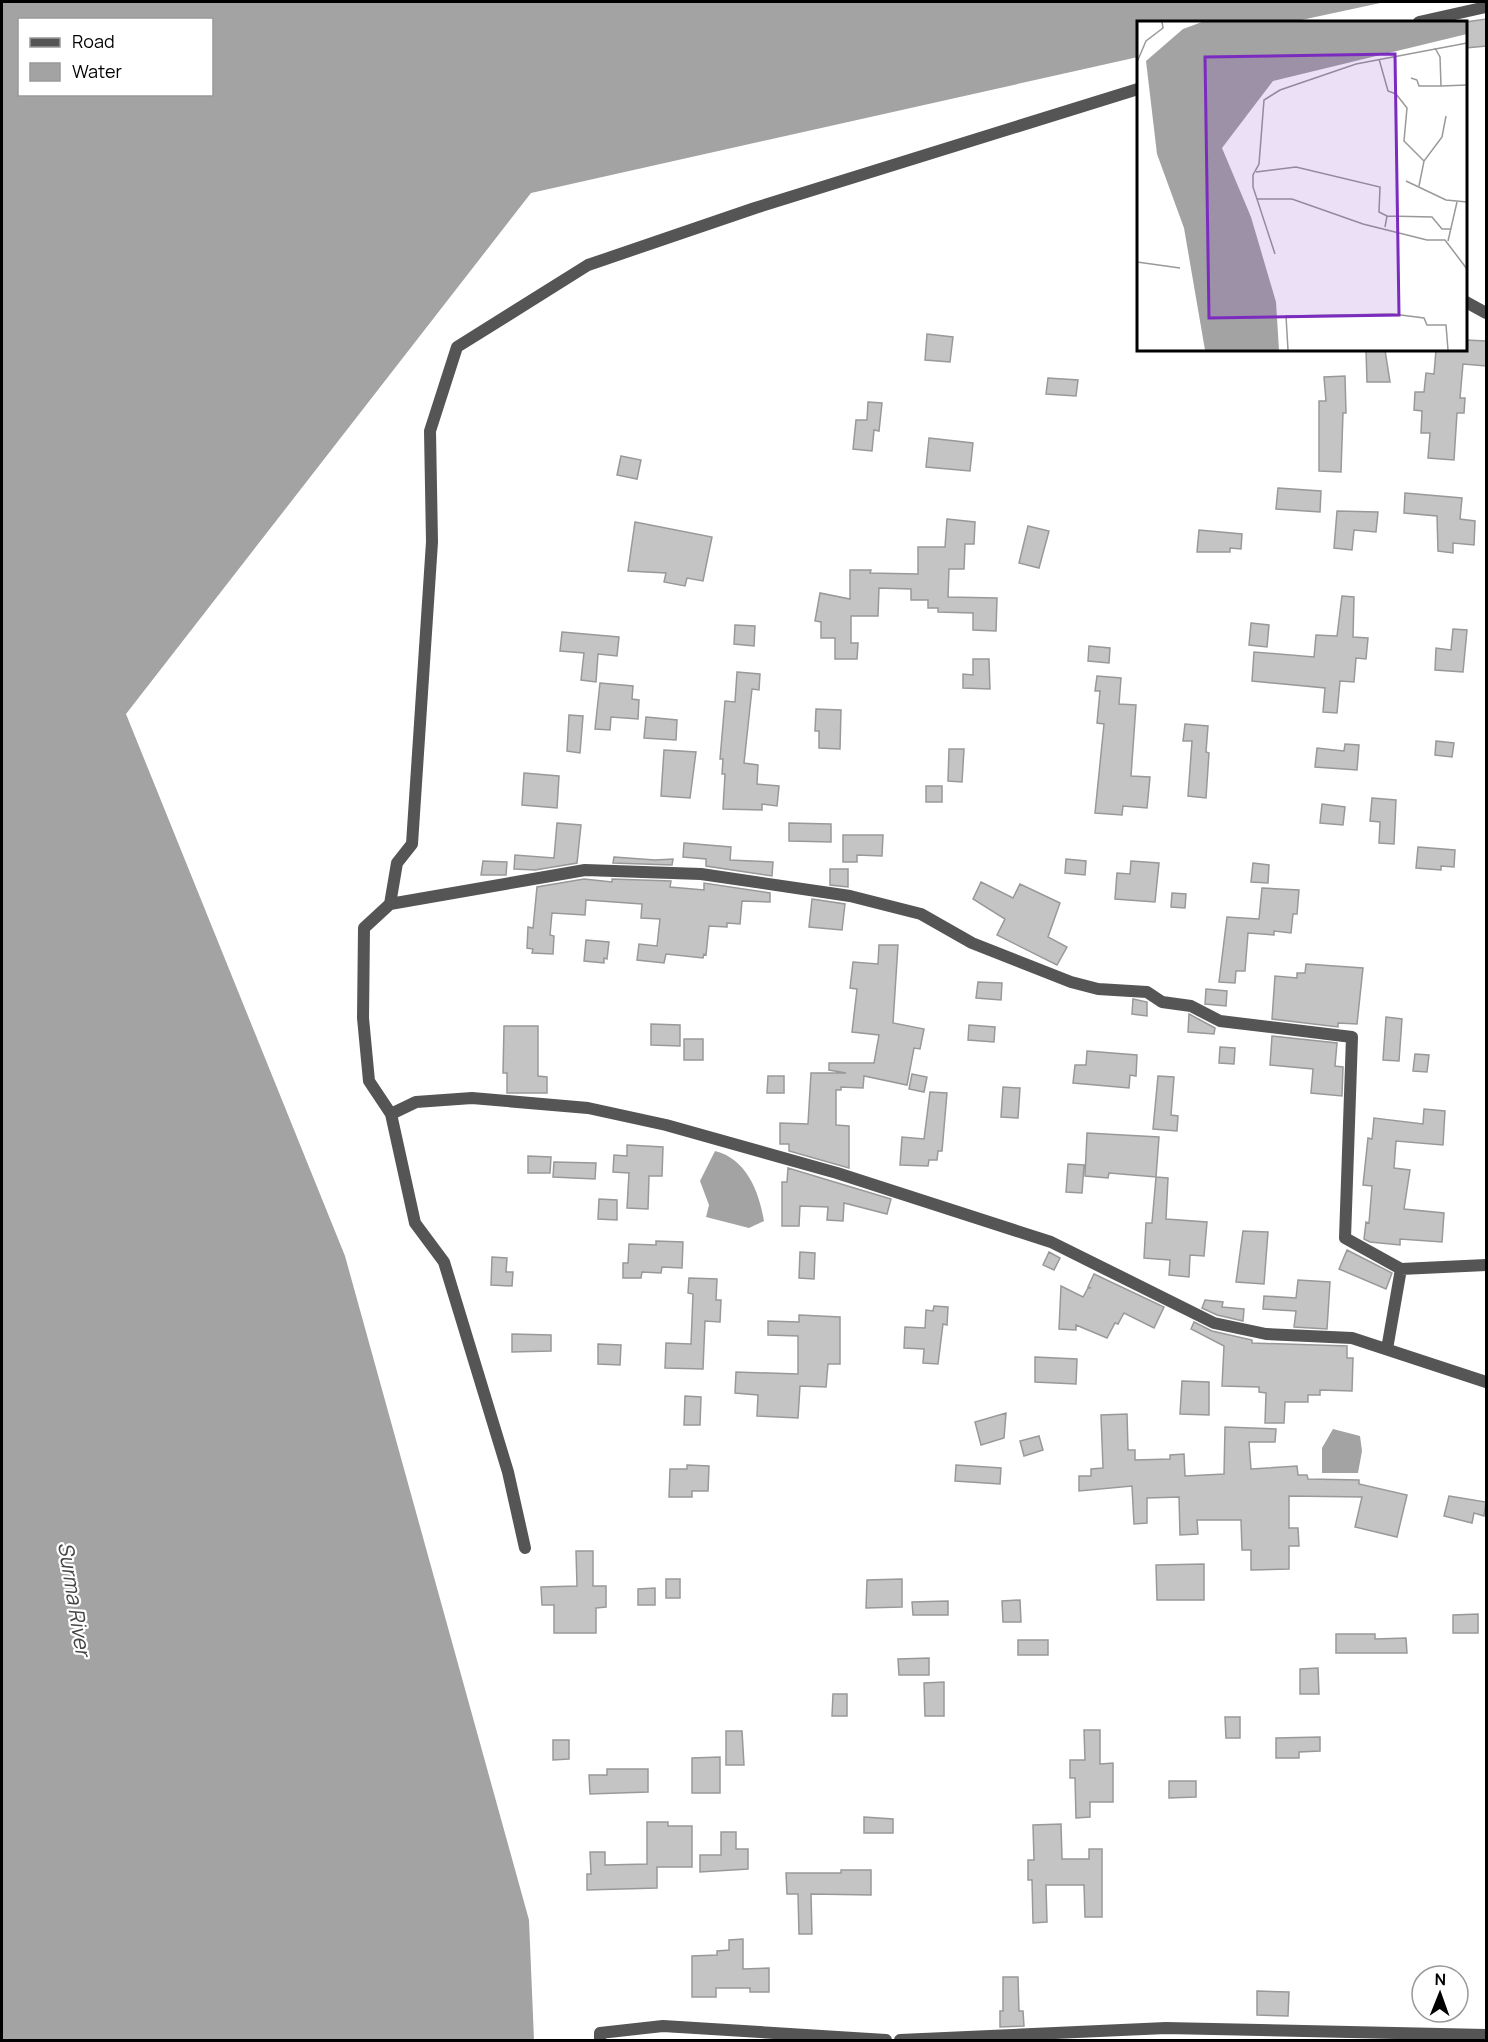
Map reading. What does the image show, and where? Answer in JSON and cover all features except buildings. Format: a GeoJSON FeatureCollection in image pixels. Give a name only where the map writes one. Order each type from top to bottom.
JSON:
{"type":"FeatureCollection","features":[{"type":"Feature","properties":{"kind":"street"},"geometry":{"type":"LineString","coordinates":[[1424,21],[1486,8]]}},
{"type":"Feature","properties":{"kind":"street"},"geometry":{"type":"LineString","coordinates":[[390,904],[397,862],[412,844],[432,542],[430,431],[457,346],[588,265],[755,208],[1137,89]]}},
{"type":"Feature","properties":{"kind":"street"},"geometry":{"type":"LineString","coordinates":[[1467,303],[1486,313]]}},
{"type":"Feature","properties":{"kind":"street"},"geometry":{"type":"LineString","coordinates":[[525,1548],[508,1472],[444,1262],[415,1223],[392,1114],[369,1081],[363,1018],[364,928],[390,904],[585,870],[701,874],[849,896],[921,914],[972,943],[1071,982],[1098,989],[1147,992],[1162,1002],[1191,1006],[1220,1021],[1352,1037],[1345,1238],[1401,1269],[1486,1265]]}},
{"type":"Feature","properties":{"kind":"street"},"geometry":{"type":"LineString","coordinates":[[392,1114],[416,1102],[472,1098],[588,1108],[666,1125],[837,1173],[1051,1242],[1214,1323],[1266,1334],[1352,1338],[1486,1382]]}},
{"type":"Feature","properties":{"kind":"street"},"geometry":{"type":"LineString","coordinates":[[1387,1349],[1401,1269]]}},
{"type":"Feature","properties":{"kind":"street"},"geometry":{"type":"LineString","coordinates":[[600,2040],[600,2033],[663,2026],[886,2040]]}},
{"type":"Feature","properties":{"kind":"street"},"geometry":{"type":"LineString","coordinates":[[900,2040],[1166,2028],[1486,2035]]}},
{"type":"Feature","properties":{"kind":"water","name":"Surma River"},"geometry":{"type":"Polygon","coordinates":[[[2,2],[1385,2],[1297,21],[1137,21],[1137,57],[531,193],[126,714],[345,1256],[529,1920],[534,2040],[2,2040],[2,2]]]}},
{"type":"Feature","properties":{"kind":"water"},"geometry":{"type":"Polygon","coordinates":[[[715,1151],[735,1161],[750,1178],[759,1199],[764,1221],[749,1228],[706,1217],[709,1205],[700,1181],[715,1151]]]}},
{"type":"Feature","properties":{"kind":"water"},"geometry":{"type":"Polygon","coordinates":[[[1333,1429],[1360,1436],[1362,1451],[1358,1473],[1322,1473],[1322,1448],[1333,1429]]]}}]}
